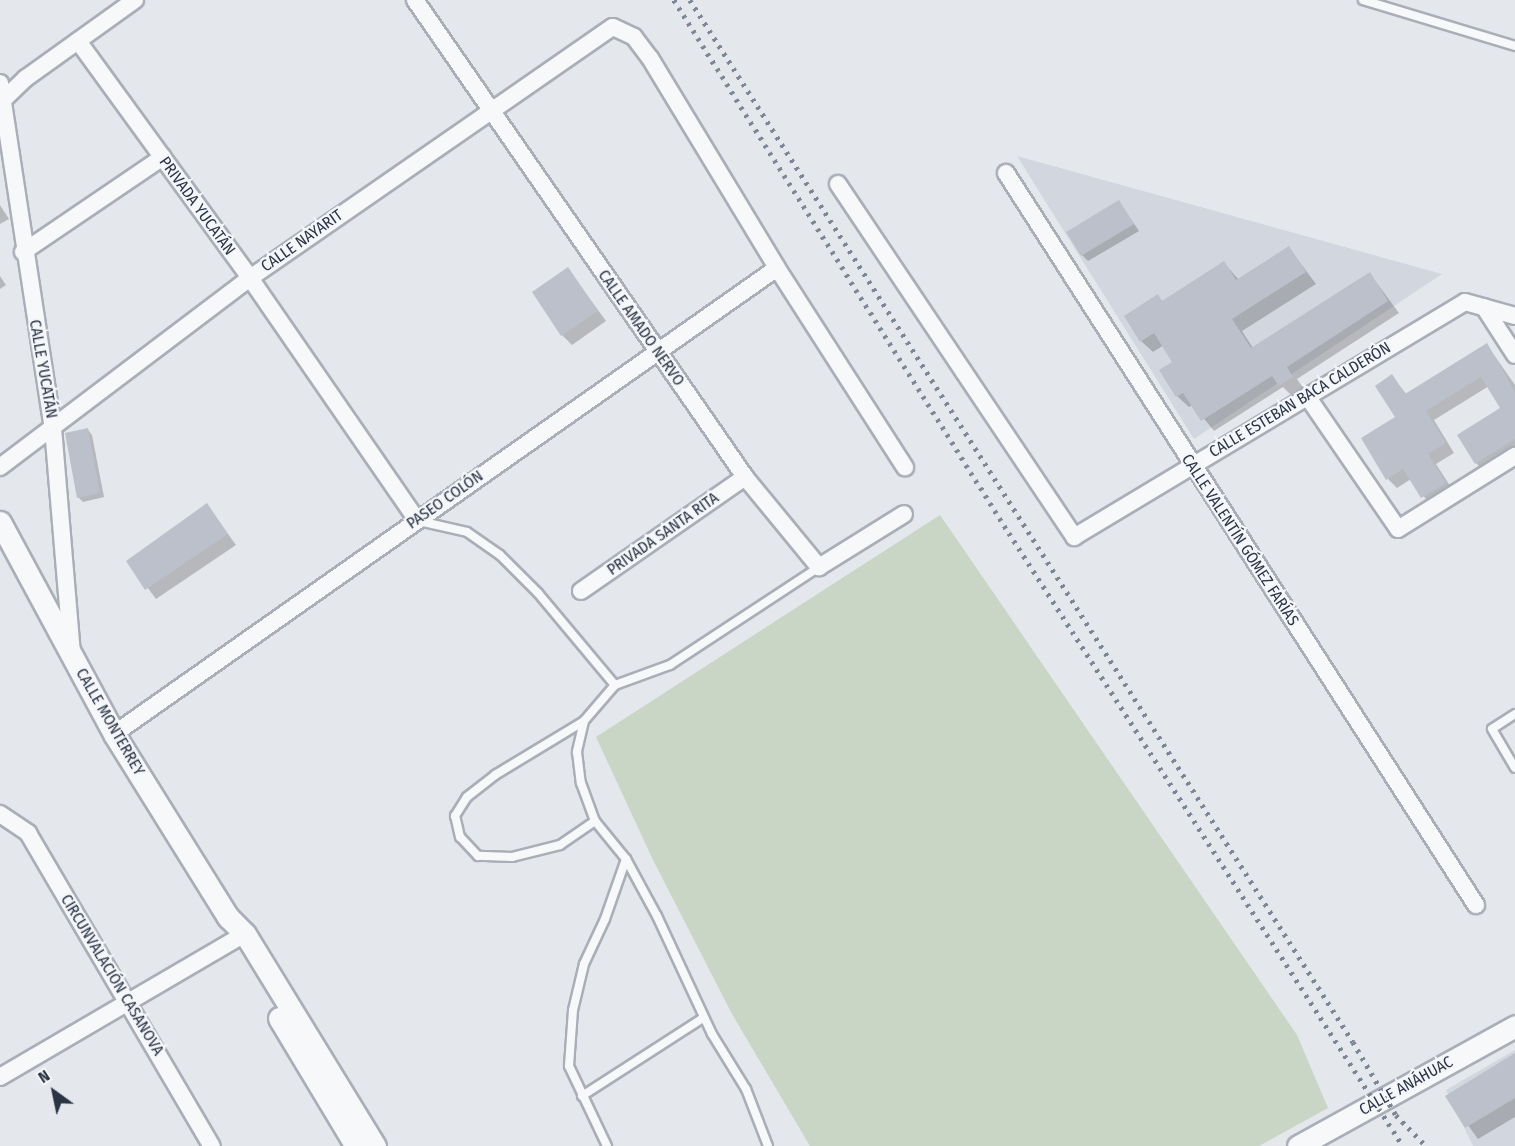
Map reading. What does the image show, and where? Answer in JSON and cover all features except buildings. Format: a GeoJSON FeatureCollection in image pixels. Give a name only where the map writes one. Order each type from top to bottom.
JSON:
{"type":"FeatureCollection","features":[{"type":"Feature","properties":{"kind":"street"},"geometry":{"type":"LineString","coordinates":[[1,102],[26,78],[135,0]]}},
{"type":"Feature","properties":{"kind":"street","name":"CALLE AMADO NERVO"},"geometry":{"type":"LineString","coordinates":[[415,0],[745,477],[819,567]]}},
{"type":"Feature","properties":{"kind":"street","name":"CALLE NAYARIT"},"geometry":{"type":"LineString","coordinates":[[0,467],[250,278],[613,27],[634,37],[650,58],[777,268]]}},
{"type":"Feature","properties":{"kind":"street","name":"PRIVADA YUCATÁN"},"geometry":{"type":"LineString","coordinates":[[78,41],[250,278],[417,520]]}},
{"type":"Feature","properties":{"kind":"street","name":"CALLE YUCATÁN"},"geometry":{"type":"LineString","coordinates":[[0,83],[23,252],[53,428],[73,657]]}},
{"type":"Feature","properties":{"kind":"street"},"geometry":{"type":"LineString","coordinates":[[23,252],[163,157]]}},
{"type":"Feature","properties":{"kind":"street","name":"CALLE VALENTÍN GÓMEZ FARÍAS"},"geometry":{"type":"LineString","coordinates":[[1006,173],[1476,905]]}},
{"type":"Feature","properties":{"kind":"street","name":"CALLE ESTEBAN BACA CALDERÓN"},"geometry":{"type":"LineString","coordinates":[[838,184],[1074,537],[1191,464],[1466,302],[1484,307]]}},
{"type":"Feature","properties":{"kind":"street"},"geometry":{"type":"LineString","coordinates":[[777,268],[905,467]]}},
{"type":"Feature","properties":{"kind":"street","name":"PASEO COLÓN"},"geometry":{"type":"LineString","coordinates":[[114,734],[777,268]]}},
{"type":"Feature","properties":{"kind":"street"},"geometry":{"type":"LineString","coordinates":[[1484,307],[1515,316]]}},
{"type":"Feature","properties":{"kind":"street"},"geometry":{"type":"LineString","coordinates":[[1484,307],[1515,356]]}},
{"type":"Feature","properties":{"kind":"street"},"geometry":{"type":"LineString","coordinates":[[1307,396],[1398,529],[1515,456]]}},
{"type":"Feature","properties":{"kind":"street","name":"PRIVADA SANTA RITA"},"geometry":{"type":"LineString","coordinates":[[581,591],[745,477]]}},
{"type":"Feature","properties":{"kind":"street"},"geometry":{"type":"LineString","coordinates":[[819,567],[904,514]]}},
{"type":"Feature","properties":{"kind":"street","name":"CALLE MONTERREY"},"geometry":{"type":"LineString","coordinates":[[0,522],[114,734],[228,917],[356,1146]]}},
{"type":"Feature","properties":{"kind":"street","name":"CIRCUNVALACIÓN CASANOVA"},"geometry":{"type":"LineString","coordinates":[[0,814],[28,833],[212,1146]]}},
{"type":"Feature","properties":{"kind":"street"},"geometry":{"type":"LineString","coordinates":[[0,1077],[239,937]]}},
{"type":"Feature","properties":{"kind":"street","name":"CALLE MONTERREY"},"geometry":{"type":"LineString","coordinates":[[239,937],[375,1146]]}},
{"type":"Feature","properties":{"kind":"street","name":"CALLE ANÁHUAC"},"geometry":{"type":"LineString","coordinates":[[1298,1146],[1515,1026]]}},
{"type":"Feature","properties":{"kind":"lane"},"geometry":{"type":"LineString","coordinates":[[1363,0],[1515,46]]}},
{"type":"Feature","properties":{"kind":"lane"},"geometry":{"type":"LineString","coordinates":[[417,520],[467,532],[500,555],[538,593],[615,685]]}},
{"type":"Feature","properties":{"kind":"lane"},"geometry":{"type":"LineString","coordinates":[[595,821],[560,845],[512,857],[478,856],[460,837],[455,816],[467,797],[495,776],[584,721],[615,685],[670,665],[819,567]]}},
{"type":"Feature","properties":{"kind":"lane"},"geometry":{"type":"LineString","coordinates":[[1515,714],[1492,729],[1515,768]]}},
{"type":"Feature","properties":{"kind":"lane"},"geometry":{"type":"LineString","coordinates":[[584,721],[577,752],[581,783],[595,821],[626,859],[657,916],[703,1018],[746,1089],[768,1146]]}},
{"type":"Feature","properties":{"kind":"lane"},"geometry":{"type":"LineString","coordinates":[[607,1146],[569,1066],[573,1010],[584,964],[605,919],[626,859]]}},
{"type":"Feature","properties":{"kind":"lane"},"geometry":{"type":"LineString","coordinates":[[582,1096],[703,1018]]}},
{"type":"Feature","properties":{"kind":"shaded area"},"geometry":{"type":"Polygon","coordinates":[[[1017,156],[1442,274],[1194,439],[1017,156]]]}},
{"type":"Feature","properties":{"kind":"shaded area"},"geometry":{"type":"Polygon","coordinates":[[[1515,1050],[1515,1146],[1473,1146],[1446,1090],[1515,1050]]]}},
{"type":"Feature","properties":{"kind":"green space"},"geometry":{"type":"Polygon","coordinates":[[[940,515],[1297,1035],[1328,1108],[1259,1146],[810,1146],[732,1014],[653,860],[596,737],[940,515]]]}},
{"type":"Feature","properties":{"kind":"railway"},"geometry":{"type":"LineString","coordinates":[[674,0],[1009,533],[1403,1146]]}},
{"type":"Feature","properties":{"kind":"railway"},"geometry":{"type":"LineString","coordinates":[[690,0],[1353,1042],[1396,1115],[1426,1146]]}}]}
